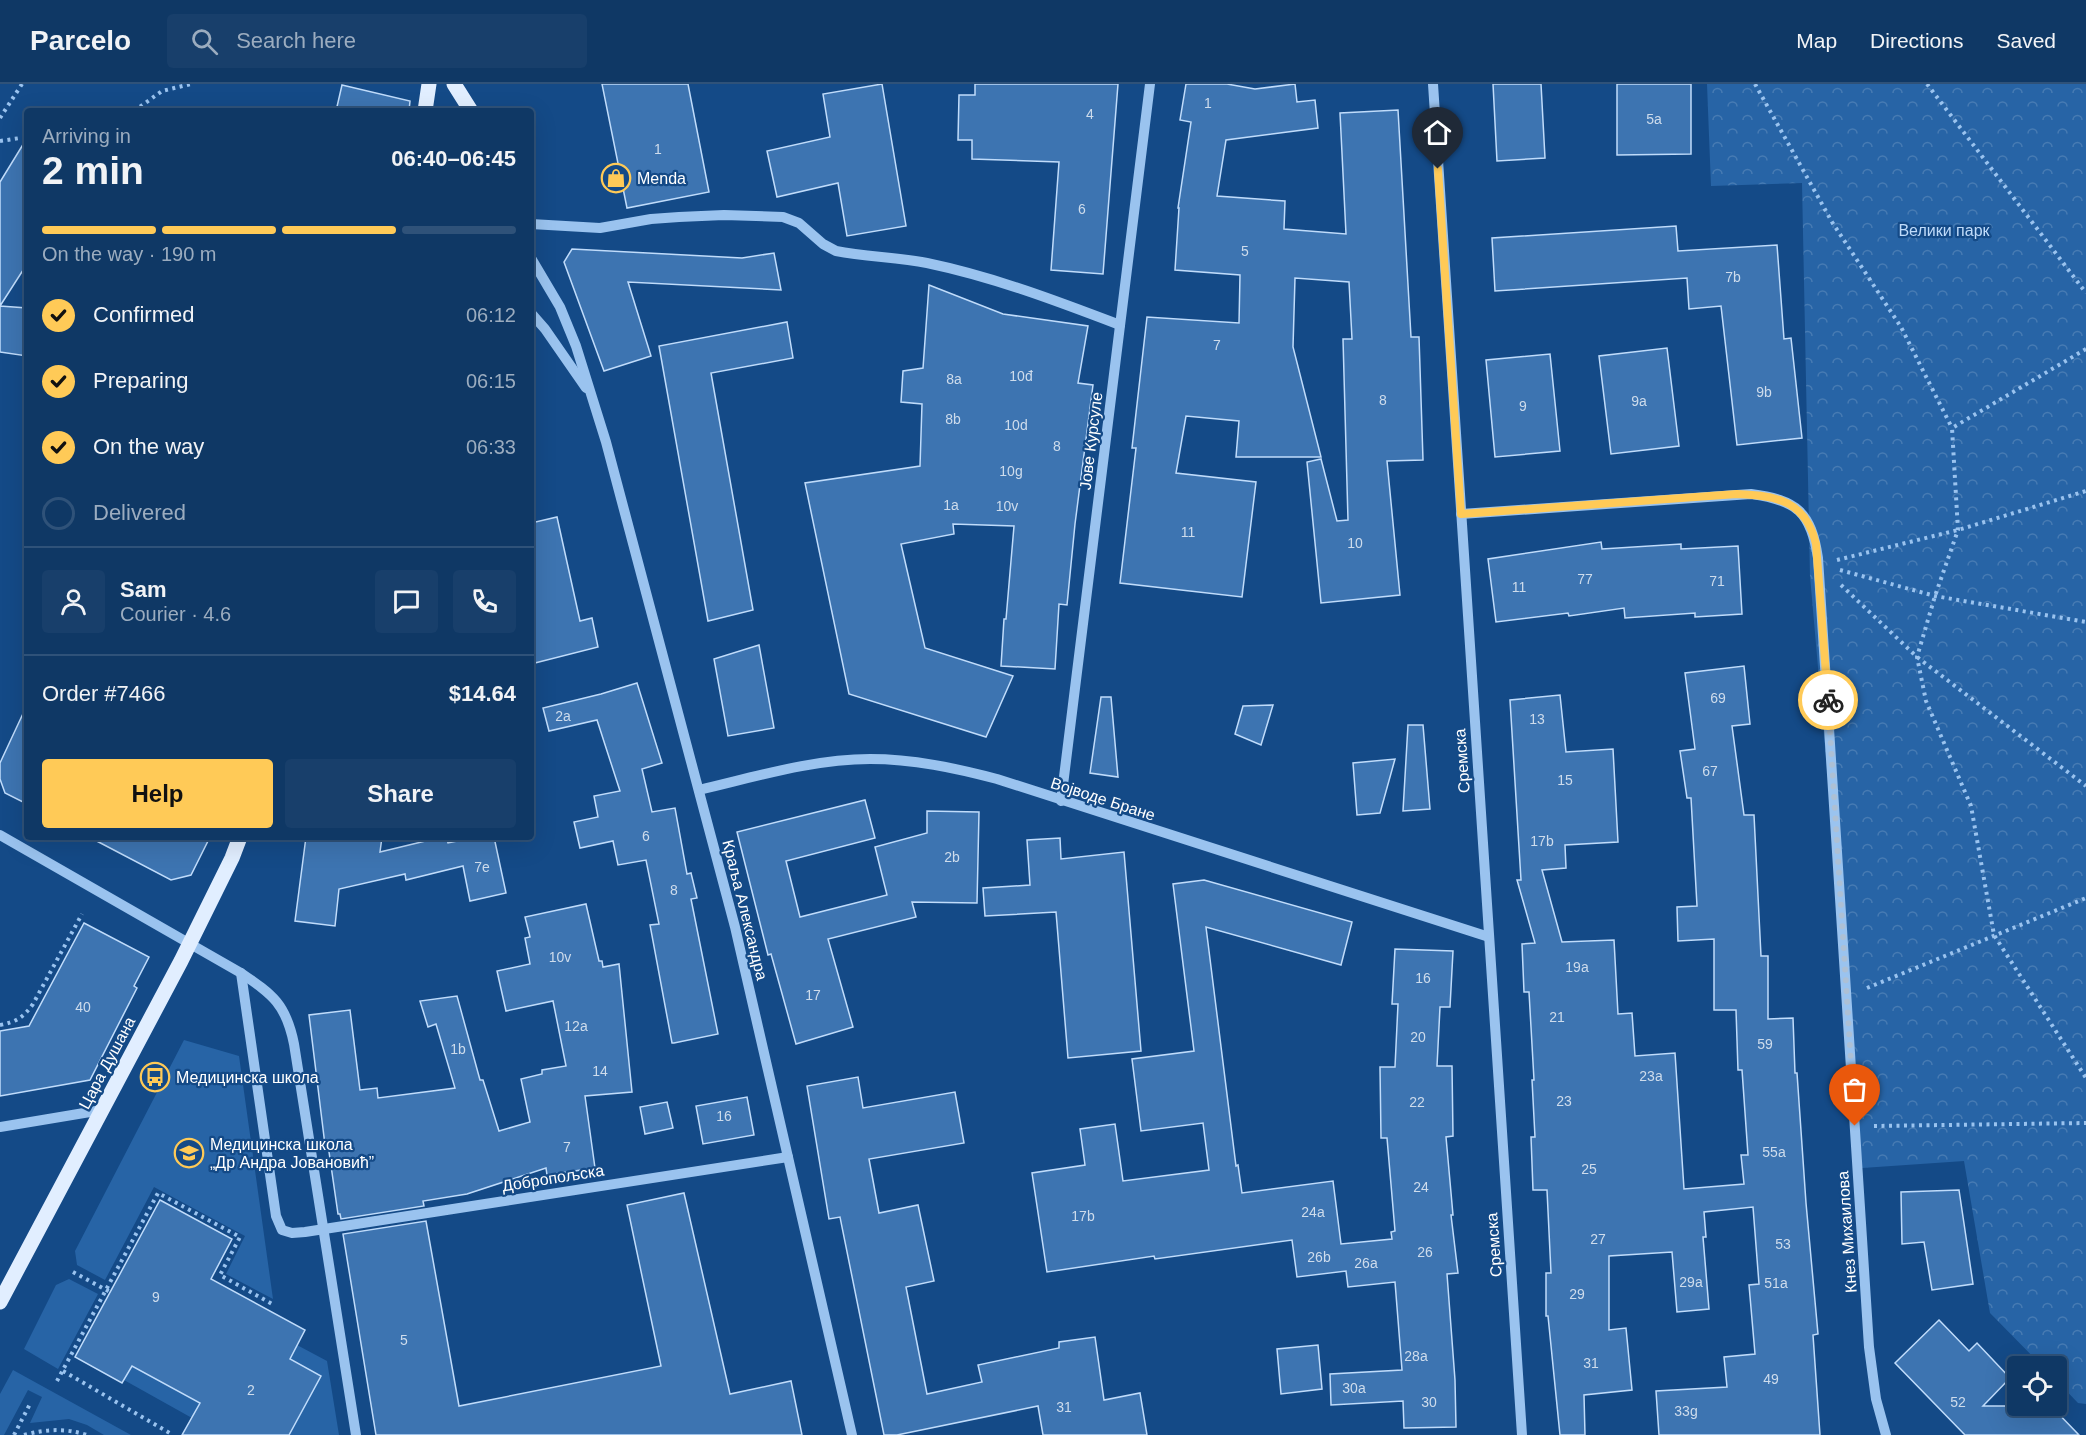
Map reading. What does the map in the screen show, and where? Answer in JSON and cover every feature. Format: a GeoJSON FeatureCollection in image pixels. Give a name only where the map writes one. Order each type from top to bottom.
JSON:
{"type":"FeatureCollection","features":[{"type":"Feature","properties":{"kind":"main road"},"geometry":{"type":"LineString","coordinates":[[425,108],[429,84]]}},
{"type":"Feature","properties":{"kind":"main road"},"geometry":{"type":"LineString","coordinates":[[454,84],[469,108]]}},
{"type":"Feature","properties":{"kind":"main road","name":"Цара Душана"},"geometry":{"type":"LineString","coordinates":[[0,1302],[190,943],[239,840]]}},
{"type":"Feature","properties":{"kind":"street","name":"Јове Курсуле"},"geometry":{"type":"LineString","coordinates":[[1061,801],[1150,84]]}},
{"type":"Feature","properties":{"kind":"street","name":"Сремска"},"geometry":{"type":"LineString","coordinates":[[1433,84],[1522,1435]]}},
{"type":"Feature","properties":{"kind":"street"},"geometry":{"type":"LineString","coordinates":[[534,224],[600,228],[651,219],[679,217],[724,215],[783,217],[799,223],[823,244],[836,251],[924,263],[956,270],[1037,294],[1120,325]]}},
{"type":"Feature","properties":{"kind":"street","name":"Краља Александра"},"geometry":{"type":"LineString","coordinates":[[534,263],[560,307],[579,353],[606,442],[737,938],[852,1435]]}},
{"type":"Feature","properties":{"kind":"street","name":"Краља Александра"},"geometry":{"type":"LineString","coordinates":[[534,316],[591,396]]}},
{"type":"Feature","properties":{"kind":"street","name":"Кнез Михаилова"},"geometry":{"type":"LineString","coordinates":[[1461,514],[1737,494],[1779,499],[1801,512],[1814,532],[1819,565],[1873,1381],[1886,1435]]}},
{"type":"Feature","properties":{"kind":"street","name":"Војводе Бране"},"geometry":{"type":"LineString","coordinates":[[699,790],[806,766],[871,759],[936,764],[997,779],[1489,937]]}},
{"type":"Feature","properties":{"kind":"street"},"geometry":{"type":"LineString","coordinates":[[0,835],[241,973],[275,998],[281,1006],[291,1031],[356,1435]]}},
{"type":"Feature","properties":{"kind":"street","name":"Добропољска"},"geometry":{"type":"LineString","coordinates":[[241,973],[278,1224],[282,1230],[292,1233],[323,1229],[788,1157]]}},
{"type":"Feature","properties":{"kind":"street"},"geometry":{"type":"LineString","coordinates":[[0,1127],[102,1110]]}},
{"type":"Feature","properties":{"kind":"path"},"geometry":{"type":"LineString","coordinates":[[0,118],[22,84]]}},
{"type":"Feature","properties":{"kind":"path"},"geometry":{"type":"LineString","coordinates":[[138,108],[162,91],[191,84]]}},
{"type":"Feature","properties":{"kind":"path"},"geometry":{"type":"LineString","coordinates":[[1755,84],[1832,222],[1901,327],[1952,428],[1958,530],[1917,657],[1926,701],[1971,806],[1994,935],[2086,1078]]}},
{"type":"Feature","properties":{"kind":"path"},"geometry":{"type":"LineString","coordinates":[[1928,84],[2086,293]]}},
{"type":"Feature","properties":{"kind":"path"},"geometry":{"type":"LineString","coordinates":[[0,141],[24,137]]}},
{"type":"Feature","properties":{"kind":"path"},"geometry":{"type":"LineString","coordinates":[[1952,428],[2086,349]]}},
{"type":"Feature","properties":{"kind":"path"},"geometry":{"type":"LineString","coordinates":[[1819,565],[1958,530],[2086,491]]}},
{"type":"Feature","properties":{"kind":"path"},"geometry":{"type":"LineString","coordinates":[[1819,565],[1935,596],[2086,622]]}},
{"type":"Feature","properties":{"kind":"path"},"geometry":{"type":"LineString","coordinates":[[1819,565],[1917,657],[2086,786]]}},
{"type":"Feature","properties":{"kind":"path"},"geometry":{"type":"LineString","coordinates":[[1847,996],[2086,898]]}},
{"type":"Feature","properties":{"kind":"path"},"geometry":{"type":"LineString","coordinates":[[0,1025],[14,1022],[33,1005],[82,914]]}},
{"type":"Feature","properties":{"kind":"path"},"geometry":{"type":"LineString","coordinates":[[1855,1126],[2086,1123]]}},
{"type":"Feature","properties":{"kind":"path"},"geometry":{"type":"LineString","coordinates":[[57,1381],[108,1291],[158,1192],[240,1237],[220,1275],[274,1305]]}},
{"type":"Feature","properties":{"kind":"path"},"geometry":{"type":"LineString","coordinates":[[73,1272],[108,1291]]}},
{"type":"Feature","properties":{"kind":"path"},"geometry":{"type":"LineString","coordinates":[[63,1371],[173,1435]]}},
{"type":"Feature","properties":{"kind":"path"},"geometry":{"type":"LineString","coordinates":[[14,1435],[31,1402]]}},
{"type":"Feature","properties":{"kind":"path"},"geometry":{"type":"LineString","coordinates":[[24,1435],[49,1430],[87,1435]]}},
{"type":"Feature","properties":{"kind":"green space","name":"Велики парк"},"geometry":{"type":"Polygon","coordinates":[[[1707,84],[2086,84],[2086,1404],[2078,1403],[2067,1391],[2067,1356],[2032,1356],[1990,1313],[1964,1161],[1862,1168],[1810,576],[1802,183],[1711,186],[1707,84]]]}},
{"type":"Feature","properties":{"kind":"green space"},"geometry":{"type":"Polygon","coordinates":[[[184,1040],[239,1056],[273,1299],[226,1274],[245,1236],[154,1187],[105,1280],[77,1265],[75,1251],[184,1040]]]}},
{"type":"Feature","properties":{"kind":"green space"},"geometry":{"type":"Polygon","coordinates":[[[69,1279],[98,1294],[58,1369],[24,1349],[56,1285],[69,1279]]]}},
{"type":"Feature","properties":{"kind":"green space"},"geometry":{"type":"Polygon","coordinates":[[[231,1344],[192,1418],[124,1380],[132,1366],[161,1381],[231,1344]]]}},
{"type":"Feature","properties":{"kind":"green space"},"geometry":{"type":"Polygon","coordinates":[[[297,1345],[327,1361],[339,1435],[289,1435],[321,1376],[290,1359],[297,1345]]]}},
{"type":"Feature","properties":{"kind":"green space"},"geometry":{"type":"Polygon","coordinates":[[[13,1370],[131,1435],[104,1435],[87,1425],[69,1419],[30,1423],[42,1397],[28,1390],[4,1435],[0,1435],[0,1394],[13,1370]]]}},
{"type":"Feature","properties":{"kind":"building"},"geometry":{"type":"Polygon","coordinates":[[[602,84],[688,84],[709,192],[627,208],[602,84]]]}},
{"type":"Feature","properties":{"kind":"building"},"geometry":{"type":"Polygon","coordinates":[[[882,84],[906,226],[847,236],[838,183],[777,197],[767,151],[830,137],[823,94],[882,84]]]}},
{"type":"Feature","properties":{"kind":"building"},"geometry":{"type":"Polygon","coordinates":[[[975,84],[1118,84],[1103,274],[1051,270],[1059,162],[972,159],[972,140],[958,140],[959,95],[975,95],[975,84]]]}},
{"type":"Feature","properties":{"kind":"building"},"geometry":{"type":"Polygon","coordinates":[[[1186,84],[1227,84],[1255,89],[1295,84],[1297,102],[1315,100],[1318,128],[1226,140],[1217,196],[1285,201],[1284,229],[1346,234],[1340,113],[1398,110],[1411,337],[1419,337],[1423,460],[1387,461],[1400,595],[1321,603],[1307,462],[1321,459],[1337,521],[1348,520],[1343,339],[1352,339],[1349,282],[1295,278],[1293,347],[1321,457],[1236,457],[1239,421],[1186,416],[1176,473],[1256,482],[1242,597],[1120,583],[1136,448],[1132,448],[1147,317],[1239,323],[1240,275],[1175,270],[1178,208],[1191,122],[1180,120],[1186,84]]]}},
{"type":"Feature","properties":{"kind":"building"},"geometry":{"type":"Polygon","coordinates":[[[1493,84],[1541,84],[1545,158],[1497,161],[1493,84]]]}},
{"type":"Feature","properties":{"kind":"building"},"geometry":{"type":"Polygon","coordinates":[[[1617,84],[1691,84],[1691,154],[1617,155],[1617,84]]]}},
{"type":"Feature","properties":{"kind":"building"},"geometry":{"type":"Polygon","coordinates":[[[342,85],[410,101],[409,108],[337,108],[342,85]]]}},
{"type":"Feature","properties":{"kind":"building"},"geometry":{"type":"Polygon","coordinates":[[[24,143],[24,269],[0,306],[0,182],[24,143]]]}},
{"type":"Feature","properties":{"kind":"building"},"geometry":{"type":"Polygon","coordinates":[[[1676,226],[1678,251],[1777,245],[1784,339],[1791,338],[1802,438],[1737,445],[1721,306],[1689,309],[1687,278],[1495,291],[1492,238],[1676,226]]]}},
{"type":"Feature","properties":{"kind":"building"},"geometry":{"type":"Polygon","coordinates":[[[572,249],[742,258],[774,253],[781,290],[628,282],[651,356],[604,371],[564,262],[572,249]]]}},
{"type":"Feature","properties":{"kind":"building"},"geometry":{"type":"Polygon","coordinates":[[[929,285],[1003,314],[1088,326],[1078,383],[1093,385],[1067,605],[1059,604],[1055,669],[1001,666],[1014,526],[953,524],[954,534],[901,544],[925,648],[1013,676],[986,737],[849,694],[805,483],[920,466],[922,404],[901,402],[903,371],[923,368],[929,285]]]}},
{"type":"Feature","properties":{"kind":"building"},"geometry":{"type":"Polygon","coordinates":[[[0,306],[24,308],[24,356],[0,352],[0,306]]]}},
{"type":"Feature","properties":{"kind":"building"},"geometry":{"type":"Polygon","coordinates":[[[787,322],[793,358],[711,373],[753,610],[708,621],[659,346],[787,322]]]}},
{"type":"Feature","properties":{"kind":"building"},"geometry":{"type":"Polygon","coordinates":[[[1667,348],[1679,446],[1611,454],[1599,356],[1667,348]]]}},
{"type":"Feature","properties":{"kind":"building"},"geometry":{"type":"Polygon","coordinates":[[[1550,354],[1560,451],[1495,457],[1486,360],[1550,354]]]}},
{"type":"Feature","properties":{"kind":"building"},"geometry":{"type":"Polygon","coordinates":[[[557,517],[580,621],[592,618],[598,647],[534,663],[534,522],[557,517]]]}},
{"type":"Feature","properties":{"kind":"building"},"geometry":{"type":"Polygon","coordinates":[[[1601,542],[1602,549],[1681,544],[1681,549],[1738,546],[1742,614],[1695,617],[1695,613],[1625,618],[1624,608],[1569,616],[1568,613],[1496,622],[1488,559],[1601,542]]]}},
{"type":"Feature","properties":{"kind":"building"},"geometry":{"type":"Polygon","coordinates":[[[759,645],[774,728],[728,736],[714,659],[759,645]]]}},
{"type":"Feature","properties":{"kind":"building"},"geometry":{"type":"Polygon","coordinates":[[[1744,666],[1750,724],[1732,726],[1744,815],[1754,815],[1761,956],[1768,956],[1768,1019],[1793,1018],[1795,1073],[1797,1073],[1818,1334],[1813,1335],[1820,1435],[1659,1435],[1656,1391],[1727,1387],[1724,1357],[1755,1354],[1749,1285],[1759,1284],[1753,1207],[1704,1212],[1706,1237],[1703,1237],[1709,1309],[1677,1312],[1672,1252],[1609,1256],[1609,1330],[1626,1328],[1632,1390],[1584,1395],[1585,1435],[1560,1435],[1548,1316],[1546,1316],[1546,1273],[1551,1273],[1547,1190],[1533,1190],[1531,1137],[1535,1137],[1532,1080],[1534,1080],[1529,992],[1524,992],[1522,944],[1535,943],[1517,880],[1521,880],[1510,700],[1560,695],[1566,752],[1613,749],[1618,842],[1565,845],[1566,868],[1542,870],[1562,942],[1614,940],[1618,1014],[1632,1013],[1635,1056],[1675,1053],[1684,1189],[1744,1184],[1741,1155],[1748,1155],[1742,1070],[1738,1070],[1736,1010],[1714,1010],[1714,939],[1678,941],[1677,907],[1697,906],[1691,798],[1687,798],[1680,751],[1695,749],[1685,673],[1744,666]]]}},
{"type":"Feature","properties":{"kind":"building"},"geometry":{"type":"Polygon","coordinates":[[[637,683],[662,763],[642,769],[652,812],[675,808],[687,874],[691,873],[697,898],[691,899],[718,1034],[674,1043],[672,1043],[650,925],[659,924],[646,860],[618,865],[613,841],[580,848],[574,822],[598,817],[594,796],[620,791],[597,720],[549,731],[543,708],[637,683]]]}},
{"type":"Feature","properties":{"kind":"building"},"geometry":{"type":"Polygon","coordinates":[[[1101,697],[1111,697],[1118,777],[1090,773],[1101,697]]]}},
{"type":"Feature","properties":{"kind":"building"},"geometry":{"type":"Polygon","coordinates":[[[1273,705],[1261,745],[1235,734],[1243,706],[1273,705]]]}},
{"type":"Feature","properties":{"kind":"building"},"geometry":{"type":"Polygon","coordinates":[[[24,711],[24,802],[5,793],[0,779],[0,763],[24,711]]]}},
{"type":"Feature","properties":{"kind":"building"},"geometry":{"type":"Polygon","coordinates":[[[1408,725],[1423,725],[1430,809],[1403,811],[1408,725]]]}},
{"type":"Feature","properties":{"kind":"building"},"geometry":{"type":"Polygon","coordinates":[[[1395,759],[1380,813],[1357,815],[1353,763],[1395,759]]]}},
{"type":"Feature","properties":{"kind":"building"},"geometry":{"type":"Polygon","coordinates":[[[865,800],[875,838],[786,861],[800,917],[887,895],[875,847],[927,833],[927,811],[979,812],[977,903],[912,902],[916,917],[828,939],[853,1027],[796,1044],[771,954],[768,955],[737,832],[865,800]]]}},
{"type":"Feature","properties":{"kind":"building"},"geometry":{"type":"Polygon","coordinates":[[[1060,838],[1061,859],[1124,852],[1141,1051],[1068,1058],[1056,912],[985,916],[983,888],[1030,885],[1027,840],[1060,838]]]}},
{"type":"Feature","properties":{"kind":"building"},"geometry":{"type":"Polygon","coordinates":[[[95,840],[208,840],[191,875],[171,880],[95,840]]]}},
{"type":"Feature","properties":{"kind":"building"},"geometry":{"type":"Polygon","coordinates":[[[306,840],[382,840],[380,852],[430,840],[447,840],[448,843],[462,840],[495,840],[506,893],[470,901],[463,866],[406,880],[405,874],[339,889],[335,926],[295,921],[306,840]]]}},
{"type":"Feature","properties":{"kind":"building"},"geometry":{"type":"Polygon","coordinates":[[[1204,880],[1352,922],[1341,965],[1206,927],[1236,1166],[1238,1165],[1242,1193],[1333,1181],[1341,1244],[1392,1239],[1391,1232],[1395,1231],[1387,1138],[1381,1138],[1380,1067],[1395,1067],[1398,1004],[1392,1004],[1395,949],[1453,951],[1450,1007],[1440,1007],[1437,1066],[1452,1066],[1453,1136],[1446,1137],[1453,1215],[1451,1215],[1458,1273],[1447,1274],[1456,1427],[1404,1428],[1403,1401],[1331,1405],[1330,1374],[1402,1370],[1395,1282],[1348,1287],[1346,1271],[1297,1277],[1292,1240],[1155,1259],[1154,1256],[1047,1272],[1032,1173],[1085,1165],[1080,1129],[1115,1124],[1123,1181],[1209,1170],[1203,1123],[1141,1131],[1132,1059],[1194,1051],[1173,884],[1204,880]]]}},
{"type":"Feature","properties":{"kind":"building"},"geometry":{"type":"Polygon","coordinates":[[[586,904],[599,961],[602,961],[603,967],[619,964],[632,1092],[585,1096],[595,1168],[547,1175],[546,1168],[467,1194],[423,1201],[424,1206],[341,1219],[338,1214],[328,1145],[325,1145],[309,1015],[350,1010],[360,1090],[377,1088],[378,1098],[455,1088],[436,1024],[428,1027],[420,1001],[457,996],[480,1080],[483,1080],[499,1131],[530,1122],[521,1079],[542,1074],[542,1070],[566,1066],[553,1001],[506,1011],[497,971],[530,964],[525,938],[530,937],[525,917],[586,904]]]}},
{"type":"Feature","properties":{"kind":"building"},"geometry":{"type":"Polygon","coordinates":[[[84,923],[149,957],[134,986],[137,988],[90,1080],[0,1096],[0,1031],[29,1026],[84,923]]]}},
{"type":"Feature","properties":{"kind":"building"},"geometry":{"type":"Polygon","coordinates":[[[858,1077],[863,1108],[955,1092],[964,1143],[869,1159],[879,1213],[918,1205],[934,1281],[906,1287],[927,1394],[982,1382],[978,1365],[1059,1348],[1059,1342],[1095,1337],[1104,1400],[1140,1393],[1147,1435],[1043,1435],[1038,1406],[897,1435],[884,1435],[840,1217],[829,1219],[807,1086],[858,1077]]]}},
{"type":"Feature","properties":{"kind":"building"},"geometry":{"type":"Polygon","coordinates":[[[747,1097],[754,1135],[703,1144],[696,1106],[747,1097]]]}},
{"type":"Feature","properties":{"kind":"building"},"geometry":{"type":"Polygon","coordinates":[[[667,1102],[673,1128],[645,1134],[640,1107],[667,1102]]]}},
{"type":"Feature","properties":{"kind":"building"},"geometry":{"type":"Polygon","coordinates":[[[1959,1190],[1973,1284],[1932,1290],[1924,1242],[1902,1244],[1901,1192],[1959,1190]]]}},
{"type":"Feature","properties":{"kind":"building"},"geometry":{"type":"Polygon","coordinates":[[[684,1193],[730,1394],[791,1381],[802,1435],[376,1435],[343,1234],[426,1221],[459,1406],[661,1366],[627,1205],[684,1193]]]}},
{"type":"Feature","properties":{"kind":"building"},"geometry":{"type":"Polygon","coordinates":[[[160,1200],[232,1239],[211,1279],[305,1330],[290,1359],[321,1376],[289,1435],[182,1435],[200,1403],[132,1366],[122,1383],[75,1357],[160,1200]]]}},
{"type":"Feature","properties":{"kind":"building"},"geometry":{"type":"Polygon","coordinates":[[[1939,1320],[1969,1351],[1977,1343],[2007,1375],[2007,1381],[1983,1406],[2007,1406],[2007,1416],[2061,1416],[2079,1435],[1965,1435],[1895,1363],[1939,1320]]]}},
{"type":"Feature","properties":{"kind":"building"},"geometry":{"type":"Polygon","coordinates":[[[1318,1345],[1322,1389],[1281,1394],[1277,1349],[1318,1345]]]}},
{"type":"Feature","properties":{"kind":"way so far"},"geometry":{"type":"LineString","coordinates":[[1828,700],[1855,1126]]}},
{"type":"Feature","properties":{"kind":"place","name":"Menda"},"geometry":{"type":"Point","coordinates":[616,178]}},
{"type":"Feature","properties":{"kind":"place","name":"Медицинска школа"},"geometry":{"type":"Point","coordinates":[155,1077]}},
{"type":"Feature","properties":{"kind":"place","name":"Медицинска школа „Др Андра Јовановић”"},"geometry":{"type":"Point","coordinates":[189,1153]}},
{"type":"Feature","properties":{"kind":"route"},"geometry":{"type":"LineString","coordinates":[[1438,169],[1461,514],[1737,494],[1765,496],[1791,504],[1801,512],[1814,532],[1818,558],[1828,700]]}}]}
